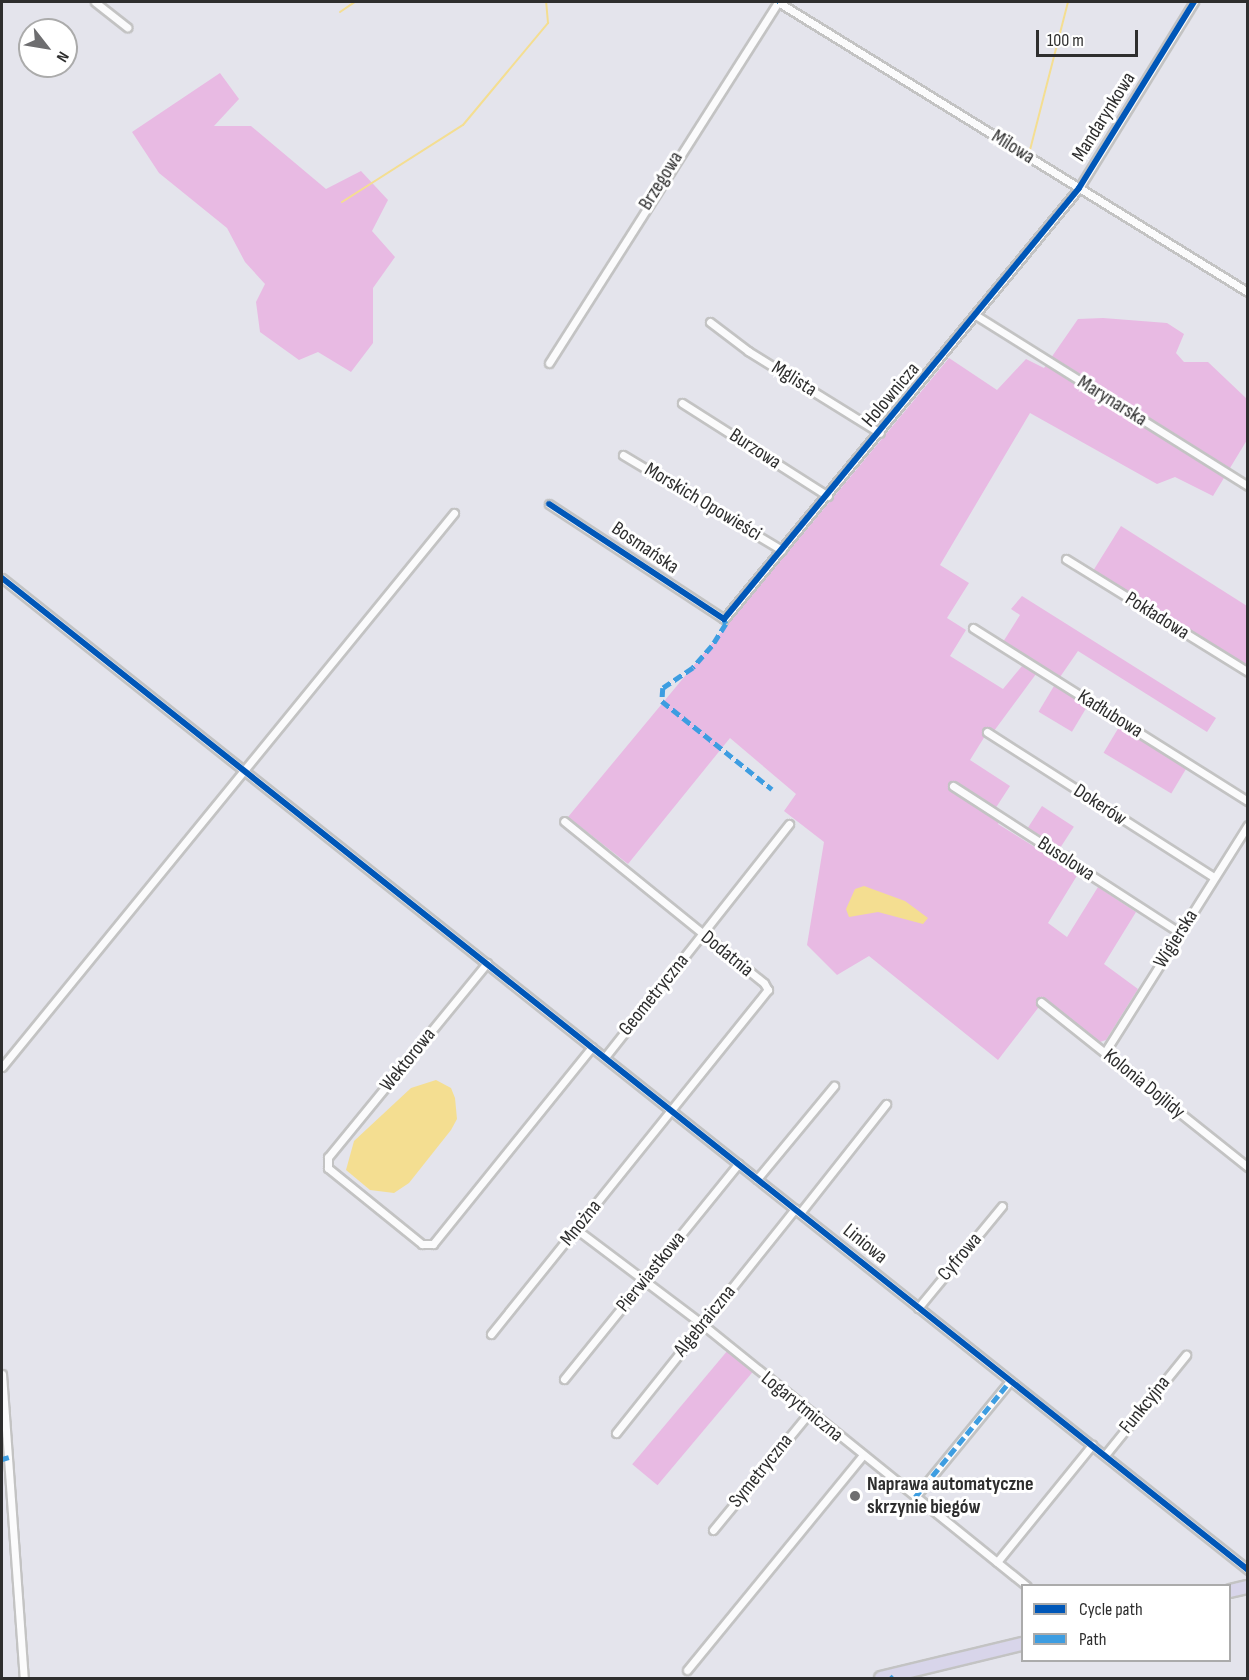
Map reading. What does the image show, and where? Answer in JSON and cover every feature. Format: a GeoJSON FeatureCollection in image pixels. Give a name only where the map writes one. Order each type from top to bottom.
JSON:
{"type":"FeatureCollection","features":[{"type":"Feature","properties":{"kind":"highway"},"geometry":{"type":"LineString","coordinates":[[1231,1591],[1248,1587]]}},
{"type":"Feature","properties":{"kind":"highway"},"geometry":{"type":"LineString","coordinates":[[885,1677],[1021,1644]]}},
{"type":"Feature","properties":{"kind":"street"},"geometry":{"type":"LineString","coordinates":[[95,2],[127,27]]}},
{"type":"Feature","properties":{"kind":"street","name":"Milowa"},"geometry":{"type":"LineString","coordinates":[[778,2],[1248,292]]}},
{"type":"Feature","properties":{"kind":"street","name":"Brzegowa"},"geometry":{"type":"LineString","coordinates":[[549,363],[778,2]]}},
{"type":"Feature","properties":{"kind":"street","name":"Mandarynkowa"},"geometry":{"type":"LineString","coordinates":[[1079,188],[1194,2]]}},
{"type":"Feature","properties":{"kind":"street","name":"Holownicza"},"geometry":{"type":"LineString","coordinates":[[724,619],[977,316],[1079,188]]}},
{"type":"Feature","properties":{"kind":"street","name":"Marynarska"},"geometry":{"type":"LineString","coordinates":[[977,316],[1248,486]]}},
{"type":"Feature","properties":{"kind":"street","name":"Mglista"},"geometry":{"type":"LineString","coordinates":[[710,322],[748,351],[880,433]]}},
{"type":"Feature","properties":{"kind":"street","name":"Burzowa"},"geometry":{"type":"LineString","coordinates":[[682,403],[828,496]]}},
{"type":"Feature","properties":{"kind":"street","name":"Morskich Opowieści"},"geometry":{"type":"LineString","coordinates":[[623,455],[782,550]]}},
{"type":"Feature","properties":{"kind":"street","name":"Bosmańska"},"geometry":{"type":"LineString","coordinates":[[549,504],[724,619]]}},
{"type":"Feature","properties":{"kind":"street"},"geometry":{"type":"LineString","coordinates":[[2,1066],[454,513]]}},
{"type":"Feature","properties":{"kind":"street","name":"Pokładowa"},"geometry":{"type":"LineString","coordinates":[[1066,559],[1248,672]]}},
{"type":"Feature","properties":{"kind":"street","name":"Liniowa"},"geometry":{"type":"LineString","coordinates":[[2,578],[1248,1570]]}},
{"type":"Feature","properties":{"kind":"street","name":"Kadłubowa"},"geometry":{"type":"LineString","coordinates":[[973,628],[1248,801]]}},
{"type":"Feature","properties":{"kind":"street","name":"Dokerów"},"geometry":{"type":"LineString","coordinates":[[987,732],[1214,877]]}},
{"type":"Feature","properties":{"kind":"street","name":"Busolowa"},"geometry":{"type":"LineString","coordinates":[[953,786],[1180,933]]}},
{"type":"Feature","properties":{"kind":"street","name":"Dodatnia"},"geometry":{"type":"LineString","coordinates":[[564,821],[764,983],[768,990],[671,1111]]}},
{"type":"Feature","properties":{"kind":"street","name":"Geometryczna"},"geometry":{"type":"LineString","coordinates":[[604,1057],[789,824]]}},
{"type":"Feature","properties":{"kind":"street","name":"Wigierska"},"geometry":{"type":"LineString","coordinates":[[1105,1052],[1248,825]]}},
{"type":"Feature","properties":{"kind":"street","name":"Wektorowa"},"geometry":{"type":"LineString","coordinates":[[487,963],[328,1157],[328,1168],[422,1244],[433,1244],[592,1047]]}},
{"type":"Feature","properties":{"kind":"street","name":"Kolonia Dojlidy"},"geometry":{"type":"LineString","coordinates":[[1041,1002],[1248,1167]]}},
{"type":"Feature","properties":{"kind":"street"},"geometry":{"type":"LineString","coordinates":[[758,1179],[834,1086]]}},
{"type":"Feature","properties":{"kind":"street","name":"Algebraiczna"},"geometry":{"type":"LineString","coordinates":[[615,1434],[702,1324],[886,1104]]}},
{"type":"Feature","properties":{"kind":"street","name":"Mnożna"},"geometry":{"type":"LineString","coordinates":[[491,1334],[671,1111]]}},
{"type":"Feature","properties":{"kind":"street","name":"Pierwiastkowa"},"geometry":{"type":"LineString","coordinates":[[564,1380],[738,1164]]}},
{"type":"Feature","properties":{"kind":"street","name":"Cyfrowa"},"geometry":{"type":"LineString","coordinates":[[918,1308],[1002,1206]]}},
{"type":"Feature","properties":{"kind":"street","name":"Logarytmiczna"},"geometry":{"type":"LineString","coordinates":[[576,1228],[702,1324],[862,1456],[1024,1584]]}},
{"type":"Feature","properties":{"kind":"street","name":"Funkcyjna"},"geometry":{"type":"LineString","coordinates":[[1105,1455],[1186,1355]]}},
{"type":"Feature","properties":{"kind":"street"},"geometry":{"type":"LineString","coordinates":[[2,1374],[5,1458],[24,1678]]}},
{"type":"Feature","properties":{"kind":"street"},"geometry":{"type":"LineString","coordinates":[[915,1497],[1010,1381]]}},
{"type":"Feature","properties":{"kind":"street","name":"Symetryczna"},"geometry":{"type":"LineString","coordinates":[[713,1530],[809,1413]]}},
{"type":"Feature","properties":{"kind":"street"},"geometry":{"type":"LineString","coordinates":[[997,1562],[1092,1445]]}},
{"type":"Feature","properties":{"kind":"street"},"geometry":{"type":"LineString","coordinates":[[687,1670],[862,1456]]}},
{"type":"Feature","properties":{"kind":"shaded area"},"geometry":{"type":"Polygon","coordinates":[[[220,73],[239,99],[214,126],[251,126],[326,189],[361,171],[388,200],[372,231],[395,257],[373,288],[373,343],[351,372],[318,352],[299,360],[260,332],[256,302],[265,284],[245,262],[227,228],[159,173],[132,132],[220,73]]]}},
{"type":"Feature","properties":{"kind":"shaded area"},"geometry":{"type":"Polygon","coordinates":[[[1103,318],[1167,323],[1184,334],[1176,353],[1184,362],[1208,362],[1247,399],[1247,440],[1213,496],[1175,477],[1157,484],[1030,413],[940,565],[969,583],[947,618],[966,630],[950,656],[1003,689],[1022,666],[1036,674],[994,731],[990,728],[970,760],[1010,786],[995,809],[1001,819],[998,824],[1078,874],[1048,923],[1067,937],[1098,887],[1136,912],[1104,964],[1138,989],[1106,1040],[1100,1042],[1045,999],[998,1060],[869,956],[837,975],[807,945],[824,842],[784,811],[796,794],[730,738],[628,864],[568,817],[949,358],[997,390],[1026,359],[1044,368],[1078,319],[1103,318]]]}},
{"type":"Feature","properties":{"kind":"shaded area"},"geometry":{"type":"Polygon","coordinates":[[[1121,526],[1247,606],[1247,667],[1093,571],[1121,526]]]}},
{"type":"Feature","properties":{"kind":"shaded area"},"geometry":{"type":"Polygon","coordinates":[[[1022,596],[1216,718],[1207,732],[1078,651],[1060,677],[1003,642],[1020,615],[1011,609],[1022,596]]]}},
{"type":"Feature","properties":{"kind":"shaded area"},"geometry":{"type":"Polygon","coordinates":[[[1054,686],[1087,706],[1072,732],[1039,712],[1054,686]]]}},
{"type":"Feature","properties":{"kind":"shaded area"},"geometry":{"type":"Polygon","coordinates":[[[1119,727],[1187,768],[1171,793],[1104,753],[1119,727]]]}},
{"type":"Feature","properties":{"kind":"shaded area"},"geometry":{"type":"Polygon","coordinates":[[[1042,806],[1074,827],[1059,850],[1027,829],[1042,806]]]}},
{"type":"Feature","properties":{"kind":"shaded area"},"geometry":{"type":"Polygon","coordinates":[[[864,886],[905,901],[928,918],[923,924],[878,912],[849,917],[846,909],[855,889],[864,886]]]}},
{"type":"Feature","properties":{"kind":"shaded area"},"geometry":{"type":"Polygon","coordinates":[[[436,1080],[451,1088],[455,1098],[457,1119],[451,1130],[409,1183],[394,1193],[370,1190],[346,1170],[354,1141],[411,1088],[436,1080]]]}},
{"type":"Feature","properties":{"kind":"shaded area"},"geometry":{"type":"Polygon","coordinates":[[[728,1350],[753,1371],[658,1485],[632,1464],[728,1350]]]}},
{"type":"Feature","properties":{"kind":"waterway"},"geometry":{"type":"LineString","coordinates":[[340,12],[355,2]]}},
{"type":"Feature","properties":{"kind":"waterway"},"geometry":{"type":"LineString","coordinates":[[342,202],[463,125],[548,23],[546,2]]}},
{"type":"Feature","properties":{"kind":"waterway"},"geometry":{"type":"LineString","coordinates":[[1030,150],[1068,2]]}},
{"type":"Feature","properties":{"kind":"waterway"},"geometry":{"type":"LineString","coordinates":[[1163,245],[1248,297]]}},
{"type":"Feature","properties":{"kind":"marked path"},"geometry":{"type":"LineString","coordinates":[[724,619],[726,624],[712,646],[693,668],[663,688],[662,701],[772,789]]}},
{"type":"Feature","properties":{"kind":"marked path"},"geometry":{"type":"LineString","coordinates":[[915,1497],[1010,1381]]}},
{"type":"Feature","properties":{"kind":"marked path"},"geometry":{"type":"LineString","coordinates":[[2,1459],[9,1457]]}},
{"type":"Feature","properties":{"kind":"cycle path"},"geometry":{"type":"LineString","coordinates":[[549,504],[724,619],[1079,188],[1194,2]]}},
{"type":"Feature","properties":{"kind":"cycle path"},"geometry":{"type":"LineString","coordinates":[[2,578],[1248,1570]]}},
{"type":"Feature","properties":{"kind":"place","name":"Naprawa automatyczne skrzynie biegów"},"geometry":{"type":"Point","coordinates":[855,1496]}}]}
